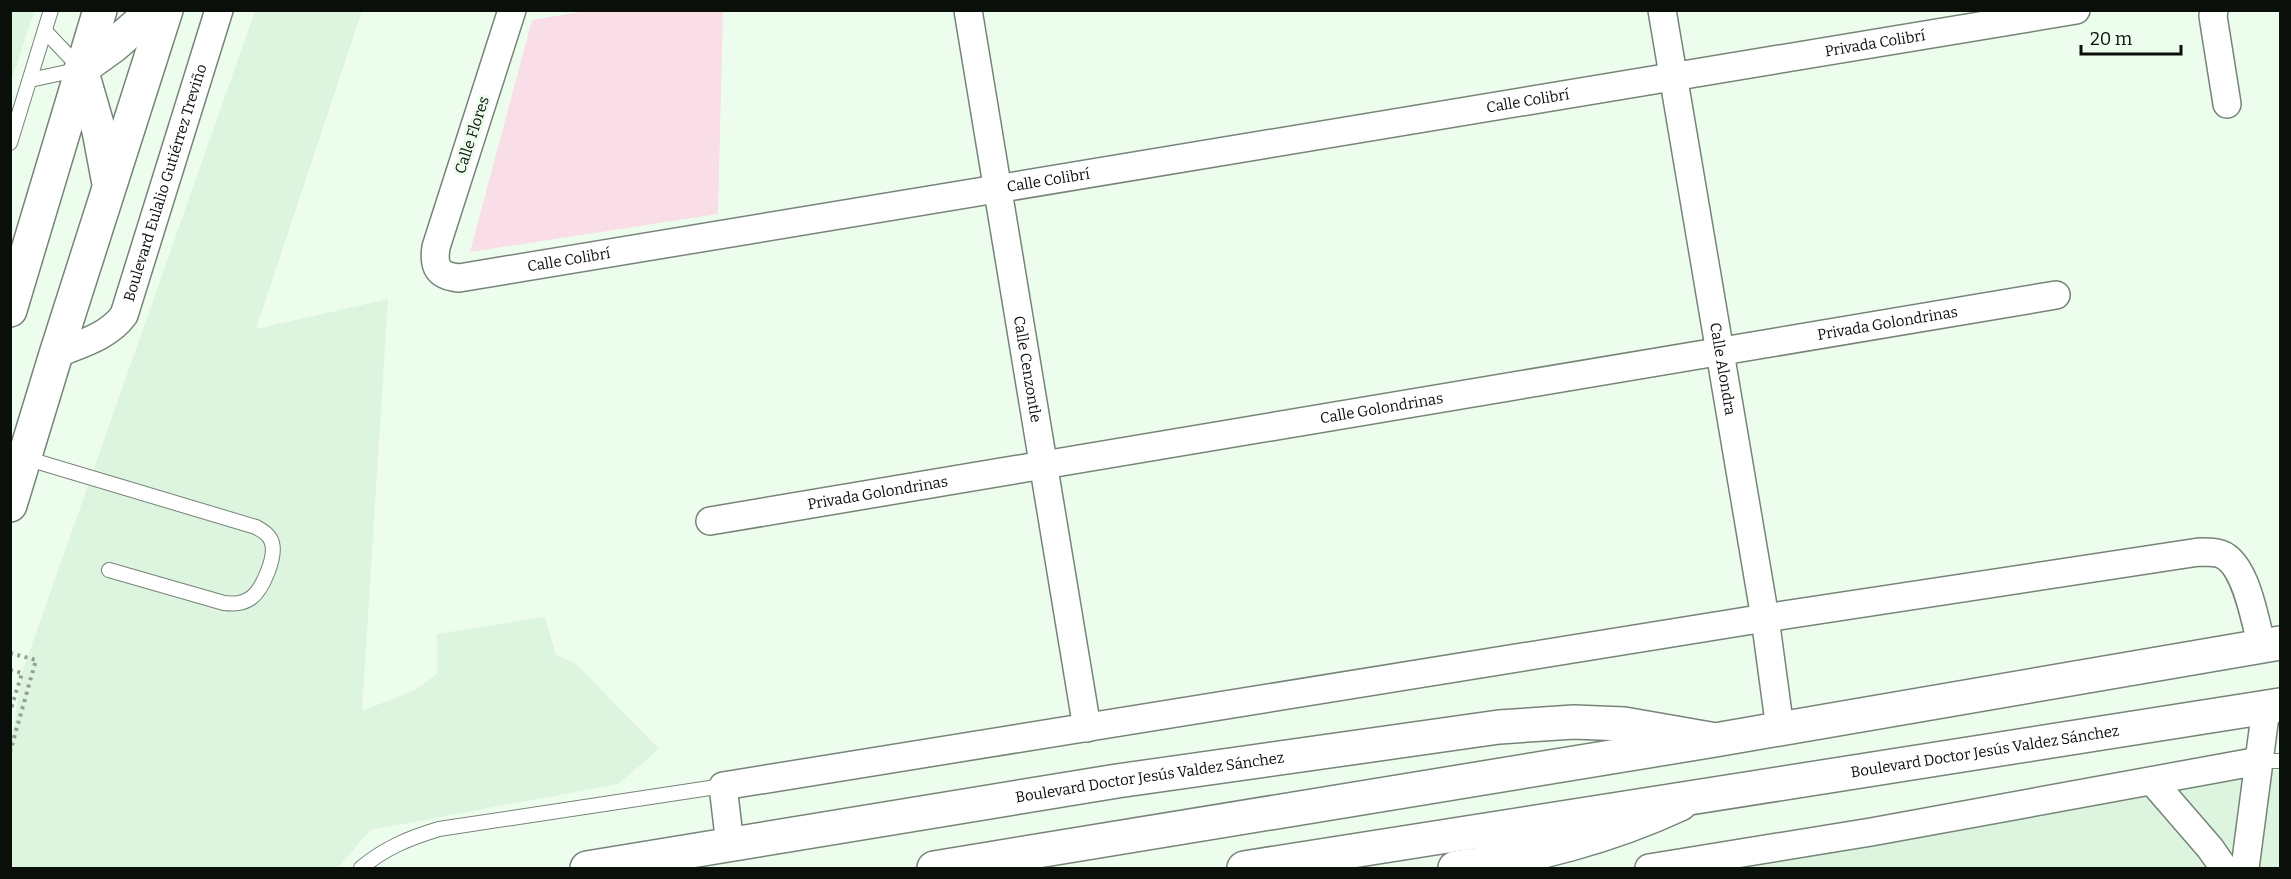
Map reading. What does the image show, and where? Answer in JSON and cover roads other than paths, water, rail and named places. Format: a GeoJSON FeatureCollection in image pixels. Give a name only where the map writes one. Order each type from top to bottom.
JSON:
{"type":"FeatureCollection","features":[{"type":"Feature","properties":{"kind":"main road"},"geometry":{"type":"LineString","coordinates":[[10,310],[100,10]]}},
{"type":"Feature","properties":{"kind":"main road"},"geometry":{"type":"LineString","coordinates":[[81,69],[113,46],[154,10]]}},
{"type":"Feature","properties":{"kind":"main road"},"geometry":{"type":"LineString","coordinates":[[10,505],[166,10]]}},
{"type":"Feature","properties":{"kind":"main road"},"geometry":{"type":"LineString","coordinates":[[81,69],[99,131],[110,188]]}},
{"type":"Feature","properties":{"kind":"main road","name":"Boulevard Doctor Jesús Valdez Sánchez"},"geometry":{"type":"LineString","coordinates":[[934,868],[1715,740],[2271,645]]}},
{"type":"Feature","properties":{"kind":"main road","name":"Boulevard Doctor Jesús Valdez Sánchez"},"geometry":{"type":"LineString","coordinates":[[1244,868],[2273,706]]}},
{"type":"Feature","properties":{"kind":"main road","name":"Boulevard Doctor Jesús Valdez Sánchez"},"geometry":{"type":"LineString","coordinates":[[587,868],[1117,781],[1499,727],[1575,722],[1624,724],[1715,740]]}},
{"type":"Feature","properties":{"kind":"main road","name":"Boulevard Doctor Jesús Valdez Sánchez"},"geometry":{"type":"LineString","coordinates":[[1455,868],[1560,849],[1643,821],[1690,799]]}},
{"type":"Feature","properties":{"kind":"street","name":"Boulevard Eulalio Gutiérrez Treviño"},"geometry":{"type":"LineString","coordinates":[[56,354],[104,334],[117,325],[124,315],[219,10]]}},
{"type":"Feature","properties":{"kind":"street","name":"Calle Flores"},"geometry":{"type":"LineString","coordinates":[[434,259],[512,10]]}},
{"type":"Feature","properties":{"kind":"street","name":"Calle Cenzontle"},"geometry":{"type":"LineString","coordinates":[[968,10],[1087,728]]}},
{"type":"Feature","properties":{"kind":"street","name":"Calle Alondra"},"geometry":{"type":"LineString","coordinates":[[1662,10],[1765,618],[1780,729]]}},
{"type":"Feature","properties":{"kind":"street","name":"Privada Colibrí"},"geometry":{"type":"LineString","coordinates":[[1674,79],[2076,10]]}},
{"type":"Feature","properties":{"kind":"street"},"geometry":{"type":"LineString","coordinates":[[2214,10],[2213,16],[2227,104]]}},
{"type":"Feature","properties":{"kind":"street","name":"Calle Colibrí"},"geometry":{"type":"LineString","coordinates":[[434,259],[438,270],[445,277],[459,278],[1674,79]]}},
{"type":"Feature","properties":{"kind":"street","name":"Privada Golondrinas"},"geometry":{"type":"LineString","coordinates":[[1719,350],[2056,295]]}},
{"type":"Feature","properties":{"kind":"street","name":"Calle Golondrinas"},"geometry":{"type":"LineString","coordinates":[[1043,464],[1719,350]]}},
{"type":"Feature","properties":{"kind":"street","name":"Privada Golondrinas"},"geometry":{"type":"LineString","coordinates":[[710,521],[1043,464]]}},
{"type":"Feature","properties":{"kind":"street"},"geometry":{"type":"LineString","coordinates":[[730,845],[723,786],[1765,618],[2199,552],[2219,553],[2234,563],[2242,576],[2271,645]]}},
{"type":"Feature","properties":{"kind":"street"},"geometry":{"type":"LineString","coordinates":[[2245,868],[2270,761],[2273,706]]}},
{"type":"Feature","properties":{"kind":"street"},"geometry":{"type":"LineString","coordinates":[[1649,868],[2270,761]]}},
{"type":"Feature","properties":{"kind":"street"},"geometry":{"type":"LineString","coordinates":[[2152,781],[2204,840],[2224,868]]}},
{"type":"Feature","properties":{"kind":"lane"},"geometry":{"type":"LineString","coordinates":[[10,143],[51,10]]}},
{"type":"Feature","properties":{"kind":"lane"},"geometry":{"type":"LineString","coordinates":[[45,31],[81,69]]}},
{"type":"Feature","properties":{"kind":"lane"},"geometry":{"type":"LineString","coordinates":[[30,80],[81,69]]}},
{"type":"Feature","properties":{"kind":"lane"},"geometry":{"type":"LineString","coordinates":[[25,458],[256,527],[264,531],[272,541],[273,552],[259,590],[239,604],[224,603],[109,570]]}},
{"type":"Feature","properties":{"kind":"lane"},"geometry":{"type":"LineString","coordinates":[[362,868],[378,855],[402,841],[439,829],[723,786]]}}]}
